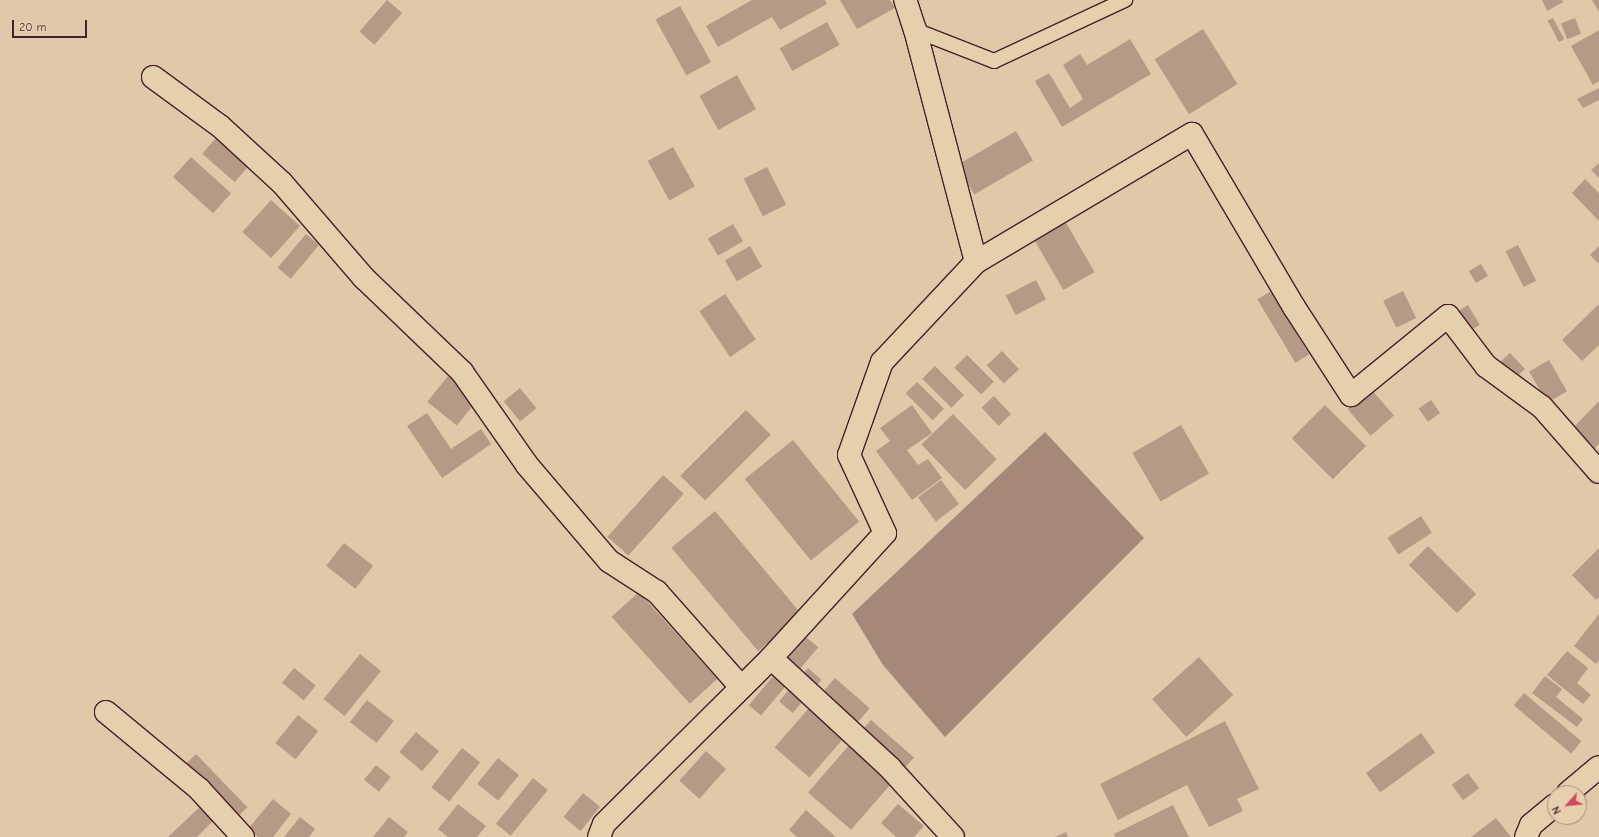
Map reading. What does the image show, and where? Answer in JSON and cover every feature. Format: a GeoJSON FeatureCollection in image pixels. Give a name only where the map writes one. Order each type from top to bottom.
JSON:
{"type":"FeatureCollection","features":[{"type":"Feature","properties":{"kind":"street"},"geometry":{"type":"LineString","coordinates":[[905,0],[915,30],[976,262]]}},
{"type":"Feature","properties":{"kind":"street"},"geometry":{"type":"LineString","coordinates":[[153,77],[220,126],[282,183],[364,278],[462,372],[527,465],[609,561],[657,592],[741,687]]}},
{"type":"Feature","properties":{"kind":"street"},"geometry":{"type":"LineString","coordinates":[[599,837],[604,824],[771,658],[885,533],[849,455],[882,362],[976,262],[1192,134],[1294,307],[1351,395],[1448,316],[1486,366],[1542,407],[1599,472]]}},
{"type":"Feature","properties":{"kind":"street"},"geometry":{"type":"LineString","coordinates":[[771,658],[890,768],[953,837]]}},
{"type":"Feature","properties":{"kind":"street"},"geometry":{"type":"LineString","coordinates":[[106,712],[199,789],[243,837]]}},
{"type":"Feature","properties":{"kind":"street"},"geometry":{"type":"LineString","coordinates":[[1578,785],[1599,767]]}},
{"type":"Feature","properties":{"kind":"street"},"geometry":{"type":"LineString","coordinates":[[1526,837],[1531,825],[1547,812]]}},
{"type":"Feature","properties":{"kind":"lane"},"geometry":{"type":"LineString","coordinates":[[915,30],[994,61],[1125,0]]}},
{"type":"Feature","properties":{"kind":"shaded area"},"geometry":{"type":"Polygon","coordinates":[[[1045,432],[1144,538],[945,737],[883,665],[852,614],[1045,432]]]}},
{"type":"Feature","properties":{"kind":"building"},"geometry":{"type":"Polygon","coordinates":[[[387,0],[402,13],[375,45],[359,32],[387,0]]]}},
{"type":"Feature","properties":{"kind":"building"},"geometry":{"type":"Polygon","coordinates":[[[752,0],[825,0],[827,4],[780,30],[772,17],[718,47],[706,26],[752,0]]]}},
{"type":"Feature","properties":{"kind":"building"},"geometry":{"type":"Polygon","coordinates":[[[840,0],[890,0],[895,8],[857,29],[840,0]]]}},
{"type":"Feature","properties":{"kind":"building"},"geometry":{"type":"Polygon","coordinates":[[[1542,0],[1562,0],[1563,2],[1547,11],[1542,0]]]}},
{"type":"Feature","properties":{"kind":"building"},"geometry":{"type":"Polygon","coordinates":[[[1592,0],[1599,0],[1599,12],[1592,0]]]}},
{"type":"Feature","properties":{"kind":"building"},"geometry":{"type":"Polygon","coordinates":[[[680,6],[711,62],[687,76],[656,20],[680,6]]]}},
{"type":"Feature","properties":{"kind":"building"},"geometry":{"type":"Polygon","coordinates":[[[1553,18],[1564,39],[1559,42],[1548,21],[1553,18]]]}},
{"type":"Feature","properties":{"kind":"building"},"geometry":{"type":"Polygon","coordinates":[[[1575,18],[1581,34],[1567,39],[1561,23],[1575,18]]]}},
{"type":"Feature","properties":{"kind":"building"},"geometry":{"type":"Polygon","coordinates":[[[827,22],[840,45],[792,71],[780,48],[827,22]]]}},
{"type":"Feature","properties":{"kind":"building"},"geometry":{"type":"Polygon","coordinates":[[[1203,29],[1237,84],[1189,114],[1155,59],[1203,29]]]}},
{"type":"Feature","properties":{"kind":"building"},"geometry":{"type":"Polygon","coordinates":[[[1599,30],[1599,81],[1593,85],[1571,46],[1599,30]]]}},
{"type":"Feature","properties":{"kind":"building"},"geometry":{"type":"Polygon","coordinates":[[[1130,39],[1151,74],[1062,127],[1035,81],[1049,73],[1070,108],[1083,99],[1063,65],[1080,54],[1087,65],[1130,39]]]}},
{"type":"Feature","properties":{"kind":"building"},"geometry":{"type":"Polygon","coordinates":[[[737,75],[756,109],[718,130],[699,96],[737,75]]]}},
{"type":"Feature","properties":{"kind":"building"},"geometry":{"type":"Polygon","coordinates":[[[1599,88],[1599,100],[1583,108],[1577,99],[1599,88]]]}},
{"type":"Feature","properties":{"kind":"building"},"geometry":{"type":"Polygon","coordinates":[[[1016,131],[1033,160],[974,194],[957,165],[1016,131]]]}},
{"type":"Feature","properties":{"kind":"building"},"geometry":{"type":"Polygon","coordinates":[[[216,138],[248,166],[235,182],[202,154],[216,138]]]}},
{"type":"Feature","properties":{"kind":"building"},"geometry":{"type":"Polygon","coordinates":[[[673,147],[695,186],[669,200],[648,161],[673,147]]]}},
{"type":"Feature","properties":{"kind":"building"},"geometry":{"type":"Polygon","coordinates":[[[191,157],[231,193],[213,213],[173,177],[191,157]]]}},
{"type":"Feature","properties":{"kind":"building"},"geometry":{"type":"Polygon","coordinates":[[[1599,163],[1599,178],[1591,170],[1599,163]]]}},
{"type":"Feature","properties":{"kind":"building"},"geometry":{"type":"Polygon","coordinates":[[[767,167],[786,204],[763,216],[744,179],[767,167]]]}},
{"type":"Feature","properties":{"kind":"building"},"geometry":{"type":"Polygon","coordinates":[[[1585,179],[1599,193],[1599,221],[1572,193],[1585,179]]]}},
{"type":"Feature","properties":{"kind":"building"},"geometry":{"type":"Polygon","coordinates":[[[271,200],[300,226],[271,258],[242,232],[271,200]]]}},
{"type":"Feature","properties":{"kind":"building"},"geometry":{"type":"Polygon","coordinates":[[[1065,221],[1094,272],[1063,290],[1034,239],[1065,221]]]}},
{"type":"Feature","properties":{"kind":"building"},"geometry":{"type":"Polygon","coordinates":[[[733,224],[743,241],[718,256],[708,238],[733,224]]]}},
{"type":"Feature","properties":{"kind":"building"},"geometry":{"type":"Polygon","coordinates":[[[306,234],[319,245],[291,279],[278,268],[306,234]]]}},
{"type":"Feature","properties":{"kind":"building"},"geometry":{"type":"Polygon","coordinates":[[[1518,245],[1536,281],[1524,287],[1506,251],[1518,245]]]}},
{"type":"Feature","properties":{"kind":"building"},"geometry":{"type":"Polygon","coordinates":[[[750,246],[762,267],[737,281],[725,260],[750,246]]]}},
{"type":"Feature","properties":{"kind":"building"},"geometry":{"type":"Polygon","coordinates":[[[1599,246],[1599,264],[1590,255],[1599,246]]]}},
{"type":"Feature","properties":{"kind":"building"},"geometry":{"type":"Polygon","coordinates":[[[1481,264],[1488,276],[1476,283],[1469,271],[1481,264]]]}},
{"type":"Feature","properties":{"kind":"building"},"geometry":{"type":"Polygon","coordinates":[[[1036,280],[1046,300],[1016,315],[1006,295],[1036,280]]]}},
{"type":"Feature","properties":{"kind":"building"},"geometry":{"type":"Polygon","coordinates":[[[1271,291],[1309,354],[1295,363],[1257,299],[1271,291]]]}},
{"type":"Feature","properties":{"kind":"building"},"geometry":{"type":"Polygon","coordinates":[[[1403,291],[1416,318],[1396,328],[1383,301],[1403,291]]]}},
{"type":"Feature","properties":{"kind":"building"},"geometry":{"type":"Polygon","coordinates":[[[725,294],[756,340],[730,357],[699,311],[725,294]]]}},
{"type":"Feature","properties":{"kind":"building"},"geometry":{"type":"Polygon","coordinates":[[[1599,304],[1599,345],[1582,361],[1562,340],[1599,304]]]}},
{"type":"Feature","properties":{"kind":"building"},"geometry":{"type":"Polygon","coordinates":[[[1468,305],[1480,325],[1470,330],[1459,311],[1468,305]]]}},
{"type":"Feature","properties":{"kind":"building"},"geometry":{"type":"Polygon","coordinates":[[[1002,351],[1019,369],[1004,384],[987,365],[1002,351]]]}},
{"type":"Feature","properties":{"kind":"building"},"geometry":{"type":"Polygon","coordinates":[[[1510,353],[1525,369],[1513,381],[1498,365],[1510,353]]]}},
{"type":"Feature","properties":{"kind":"building"},"geometry":{"type":"Polygon","coordinates":[[[967,355],[994,382],[981,395],[954,368],[967,355]]]}},
{"type":"Feature","properties":{"kind":"building"},"geometry":{"type":"Polygon","coordinates":[[[1549,360],[1567,391],[1547,403],[1529,372],[1549,360]]]}},
{"type":"Feature","properties":{"kind":"building"},"geometry":{"type":"Polygon","coordinates":[[[935,366],[964,395],[951,408],[922,379],[935,366]]]}},
{"type":"Feature","properties":{"kind":"building"},"geometry":{"type":"Polygon","coordinates":[[[448,376],[478,400],[457,426],[427,402],[448,376]]]}},
{"type":"Feature","properties":{"kind":"building"},"geometry":{"type":"Polygon","coordinates":[[[917,382],[944,409],[933,420],[906,393],[917,382]]]}},
{"type":"Feature","properties":{"kind":"building"},"geometry":{"type":"Polygon","coordinates":[[[520,388],[536,408],[520,421],[504,401],[520,388]]]}},
{"type":"Feature","properties":{"kind":"building"},"geometry":{"type":"Polygon","coordinates":[[[1371,389],[1394,415],[1371,436],[1348,409],[1371,389]]]}},
{"type":"Feature","properties":{"kind":"building"},"geometry":{"type":"Polygon","coordinates":[[[994,396],[1011,414],[999,426],[982,408],[994,396]]]}},
{"type":"Feature","properties":{"kind":"building"},"geometry":{"type":"Polygon","coordinates":[[[1431,400],[1440,413],[1428,422],[1419,409],[1431,400]]]}},
{"type":"Feature","properties":{"kind":"building"},"geometry":{"type":"Polygon","coordinates":[[[1599,401],[1599,444],[1595,448],[1574,427],[1599,401]]]}},
{"type":"Feature","properties":{"kind":"building"},"geometry":{"type":"Polygon","coordinates":[[[912,405],[932,433],[907,450],[918,465],[928,459],[942,478],[912,500],[876,451],[890,441],[880,428],[912,405]]]}},
{"type":"Feature","properties":{"kind":"building"},"geometry":{"type":"Polygon","coordinates":[[[1325,405],[1366,446],[1333,479],[1292,438],[1325,405]]]}},
{"type":"Feature","properties":{"kind":"building"},"geometry":{"type":"Polygon","coordinates":[[[746,410],[771,435],[705,501],[680,476],[746,410]]]}},
{"type":"Feature","properties":{"kind":"building"},"geometry":{"type":"Polygon","coordinates":[[[427,413],[451,449],[481,429],[491,444],[442,478],[407,426],[427,413]]]}},
{"type":"Feature","properties":{"kind":"building"},"geometry":{"type":"Polygon","coordinates":[[[953,414],[997,459],[965,490],[921,445],[953,414]]]}},
{"type":"Feature","properties":{"kind":"building"},"geometry":{"type":"Polygon","coordinates":[[[1181,425],[1209,473],[1161,501],[1133,453],[1181,425]]]}},
{"type":"Feature","properties":{"kind":"building"},"geometry":{"type":"Polygon","coordinates":[[[793,440],[859,522],[811,561],[745,479],[793,440]]]}},
{"type":"Feature","properties":{"kind":"building"},"geometry":{"type":"Polygon","coordinates":[[[663,475],[684,494],[628,555],[607,537],[663,475]]]}},
{"type":"Feature","properties":{"kind":"building"},"geometry":{"type":"Polygon","coordinates":[[[941,480],[959,504],[936,521],[918,497],[941,480]]]}},
{"type":"Feature","properties":{"kind":"building"},"geometry":{"type":"Polygon","coordinates":[[[715,511],[802,614],[758,651],[671,548],[715,511]]]}},
{"type":"Feature","properties":{"kind":"building"},"geometry":{"type":"Polygon","coordinates":[[[1421,516],[1432,533],[1398,555],[1387,538],[1421,516]]]}},
{"type":"Feature","properties":{"kind":"building"},"geometry":{"type":"Polygon","coordinates":[[[344,543],[373,566],[355,589],[326,566],[344,543]]]}},
{"type":"Feature","properties":{"kind":"building"},"geometry":{"type":"Polygon","coordinates":[[[1428,546],[1476,594],[1457,613],[1409,565],[1428,546]]]}},
{"type":"Feature","properties":{"kind":"building"},"geometry":{"type":"Polygon","coordinates":[[[1599,548],[1599,597],[1596,600],[1572,575],[1599,548]]]}},
{"type":"Feature","properties":{"kind":"building"},"geometry":{"type":"Polygon","coordinates":[[[639,592],[717,679],[690,704],[612,617],[639,592]]]}},
{"type":"Feature","properties":{"kind":"building"},"geometry":{"type":"Polygon","coordinates":[[[1599,614],[1599,660],[1596,664],[1574,646],[1599,614]]]}},
{"type":"Feature","properties":{"kind":"building"},"geometry":{"type":"Polygon","coordinates":[[[806,637],[818,647],[761,715],[749,705],[806,637]]]}},
{"type":"Feature","properties":{"kind":"building"},"geometry":{"type":"Polygon","coordinates":[[[1567,651],[1588,668],[1577,683],[1591,695],[1583,704],[1547,675],[1567,651]]]}},
{"type":"Feature","properties":{"kind":"building"},"geometry":{"type":"Polygon","coordinates":[[[360,654],[381,671],[344,716],[323,699],[360,654]]]}},
{"type":"Feature","properties":{"kind":"building"},"geometry":{"type":"Polygon","coordinates":[[[1199,657],[1233,695],[1186,737],[1152,699],[1199,657]]]}},
{"type":"Feature","properties":{"kind":"building"},"geometry":{"type":"Polygon","coordinates":[[[294,668],[316,686],[304,700],[282,683],[294,668]]]}},
{"type":"Feature","properties":{"kind":"building"},"geometry":{"type":"Polygon","coordinates":[[[808,668],[822,680],[793,713],[779,701],[808,668]]]}},
{"type":"Feature","properties":{"kind":"building"},"geometry":{"type":"Polygon","coordinates":[[[1545,676],[1562,689],[1556,697],[1583,719],[1577,727],[1532,693],[1545,676]]]}},
{"type":"Feature","properties":{"kind":"building"},"geometry":{"type":"Polygon","coordinates":[[[835,678],[870,708],[809,778],[775,747],[835,678]]]}},
{"type":"Feature","properties":{"kind":"building"},"geometry":{"type":"Polygon","coordinates":[[[1524,693],[1581,741],[1571,753],[1514,705],[1524,693]]]}},
{"type":"Feature","properties":{"kind":"building"},"geometry":{"type":"Polygon","coordinates":[[[367,700],[394,721],[377,743],[350,722],[367,700]]]}},
{"type":"Feature","properties":{"kind":"building"},"geometry":{"type":"Polygon","coordinates":[[[298,715],[318,731],[296,759],[275,743],[298,715]]]}},
{"type":"Feature","properties":{"kind":"building"},"geometry":{"type":"Polygon","coordinates":[[[871,720],[914,757],[851,830],[808,792],[871,720]]]}},
{"type":"Feature","properties":{"kind":"building"},"geometry":{"type":"Polygon","coordinates":[[[1225,721],[1259,789],[1237,799],[1243,811],[1209,827],[1187,785],[1118,820],[1100,784],[1225,721]]]}},
{"type":"Feature","properties":{"kind":"building"},"geometry":{"type":"Polygon","coordinates":[[[416,732],[439,751],[422,771],[399,752],[416,732]]]}},
{"type":"Feature","properties":{"kind":"building"},"geometry":{"type":"Polygon","coordinates":[[[1421,733],[1435,752],[1380,792],[1366,773],[1421,733]]]}},
{"type":"Feature","properties":{"kind":"building"},"geometry":{"type":"Polygon","coordinates":[[[462,748],[480,762],[449,802],[431,787],[462,748]]]}},
{"type":"Feature","properties":{"kind":"building"},"geometry":{"type":"Polygon","coordinates":[[[706,751],[726,769],[699,799],[679,781],[706,751]]]}},
{"type":"Feature","properties":{"kind":"building"},"geometry":{"type":"Polygon","coordinates":[[[196,754],[247,807],[232,822],[181,769],[196,754]]]}},
{"type":"Feature","properties":{"kind":"building"},"geometry":{"type":"Polygon","coordinates":[[[498,758],[519,775],[498,801],[477,784],[498,758]]]}},
{"type":"Feature","properties":{"kind":"building"},"geometry":{"type":"Polygon","coordinates":[[[376,765],[391,777],[379,792],[364,780],[376,765]]]}},
{"type":"Feature","properties":{"kind":"building"},"geometry":{"type":"Polygon","coordinates":[[[1468,773],[1479,788],[1463,800],[1452,785],[1468,773]]]}},
{"type":"Feature","properties":{"kind":"building"},"geometry":{"type":"Polygon","coordinates":[[[533,778],[548,790],[511,836],[496,824],[533,778]]]}},
{"type":"Feature","properties":{"kind":"building"},"geometry":{"type":"Polygon","coordinates":[[[583,793],[600,807],[581,831],[563,817],[583,793]]]}},
{"type":"Feature","properties":{"kind":"building"},"geometry":{"type":"Polygon","coordinates":[[[273,799],[291,814],[273,837],[258,837],[248,829],[273,799]]]}},
{"type":"Feature","properties":{"kind":"building"},"geometry":{"type":"Polygon","coordinates":[[[203,804],[216,818],[197,837],[168,837],[203,804]]]}},
{"type":"Feature","properties":{"kind":"building"},"geometry":{"type":"Polygon","coordinates":[[[458,804],[486,826],[477,837],[448,837],[438,829],[458,804]]]}},
{"type":"Feature","properties":{"kind":"building"},"geometry":{"type":"Polygon","coordinates":[[[898,804],[924,826],[914,837],[896,837],[881,823],[898,804]]]}},
{"type":"Feature","properties":{"kind":"building"},"geometry":{"type":"Polygon","coordinates":[[[1173,805],[1189,837],[1115,837],[1114,834],[1173,805]]]}},
{"type":"Feature","properties":{"kind":"building"},"geometry":{"type":"Polygon","coordinates":[[[806,810],[836,837],[797,837],[789,830],[806,810]]]}},
{"type":"Feature","properties":{"kind":"building"},"geometry":{"type":"Polygon","coordinates":[[[300,817],[315,829],[309,837],[284,837],[300,817]]]}},
{"type":"Feature","properties":{"kind":"building"},"geometry":{"type":"Polygon","coordinates":[[[389,817],[408,832],[404,837],[373,837],[389,817]]]}},
{"type":"Feature","properties":{"kind":"building"},"geometry":{"type":"Polygon","coordinates":[[[1496,818],[1511,837],[1471,837],[1496,818]]]}},
{"type":"Feature","properties":{"kind":"building"},"geometry":{"type":"Polygon","coordinates":[[[1066,832],[1068,837],[1055,837],[1066,832]]]}}]}
